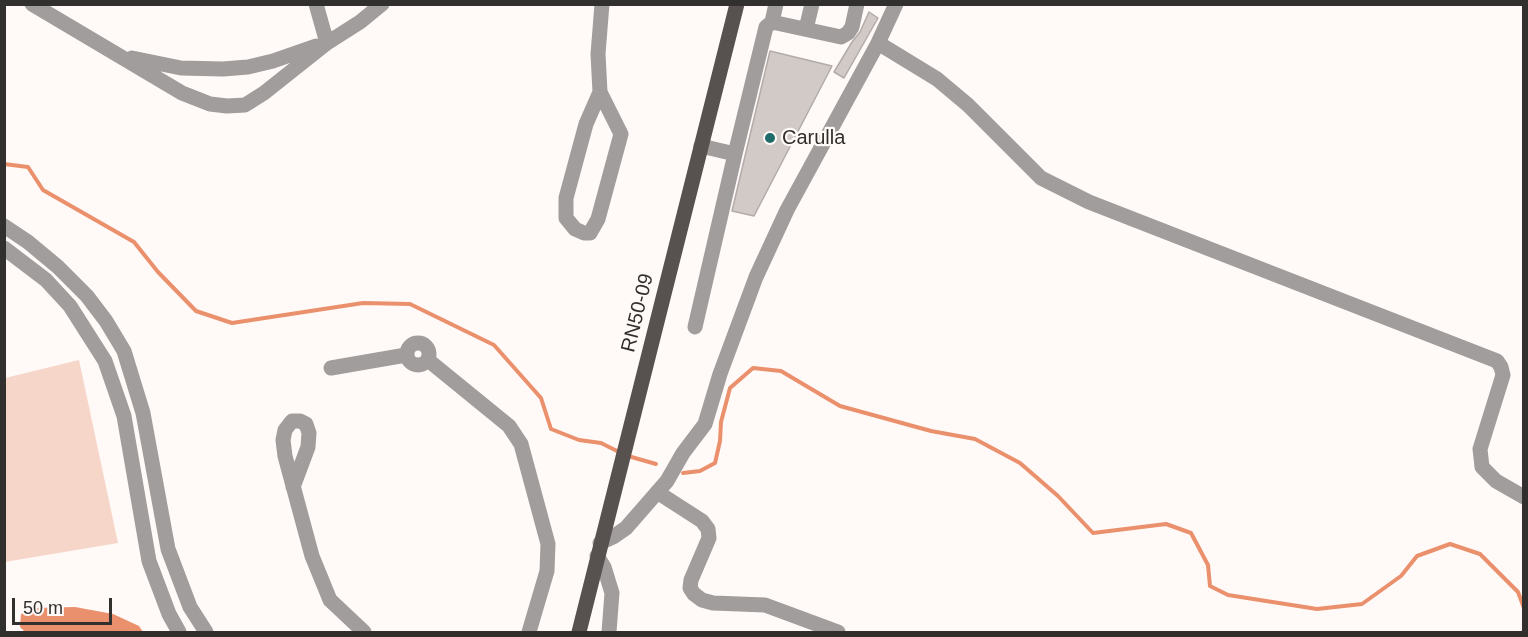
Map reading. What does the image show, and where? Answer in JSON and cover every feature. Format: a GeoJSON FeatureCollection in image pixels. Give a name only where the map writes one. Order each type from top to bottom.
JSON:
{"type":"FeatureCollection","features":[{"type":"Feature","properties":{"kind":"main road","name":"RN50-09"},"geometry":{"type":"LineString","coordinates":[[579,633],[598,550],[738,4]]}},
{"type":"Feature","properties":{"kind":"street"},"geometry":{"type":"LineString","coordinates":[[32,4],[182,93],[210,104],[227,106],[244,105],[264,93],[327,43],[360,22],[382,4]]}},
{"type":"Feature","properties":{"kind":"street"},"geometry":{"type":"LineString","coordinates":[[316,4],[327,43]]}},
{"type":"Feature","properties":{"kind":"street"},"geometry":{"type":"LineString","coordinates":[[600,92],[586,124],[566,198],[566,218],[575,229],[584,233],[590,233],[598,219],[621,134],[600,92],[598,54],[602,4]]}},
{"type":"Feature","properties":{"kind":"street"},"geometry":{"type":"LineString","coordinates":[[695,327],[766,27],[772,22],[776,4]]}},
{"type":"Feature","properties":{"kind":"street"},"geometry":{"type":"LineString","coordinates":[[806,29],[812,4]]}},
{"type":"Feature","properties":{"kind":"street"},"geometry":{"type":"LineString","coordinates":[[772,22],[841,37],[852,27],[857,4]]}},
{"type":"Feature","properties":{"kind":"street"},"geometry":{"type":"LineString","coordinates":[[609,633],[612,593],[598,550],[626,528],[657,492],[705,424],[720,374],[756,277],[787,210],[878,43],[896,4]]}},
{"type":"Feature","properties":{"kind":"street"},"geometry":{"type":"LineString","coordinates":[[118,55],[181,68],[224,69],[273,62],[327,43]]}},
{"type":"Feature","properties":{"kind":"street"},"geometry":{"type":"LineString","coordinates":[[878,43],[937,79],[953,92],[1041,178],[1100,206],[1497,361],[1503,375],[1480,448],[1482,467],[1496,480],[1524,497]]}},
{"type":"Feature","properties":{"kind":"street"},"geometry":{"type":"LineString","coordinates":[[701,146],[735,154]]}},
{"type":"Feature","properties":{"kind":"street"},"geometry":{"type":"LineString","coordinates":[[4,226],[36,248],[87,296],[106,321],[124,351],[143,413],[168,549],[190,607],[206,633]]}},
{"type":"Feature","properties":{"kind":"street"},"geometry":{"type":"LineString","coordinates":[[4,248],[46,280],[70,306],[105,361],[124,416],[149,561],[168,614],[179,633]]}},
{"type":"Feature","properties":{"kind":"street"},"geometry":{"type":"LineString","coordinates":[[331,368],[406,355],[409,362],[416,365],[428,360],[509,426],[521,444],[548,544],[547,572],[529,633]]}},
{"type":"Feature","properties":{"kind":"street"},"geometry":{"type":"LineString","coordinates":[[293,487],[322,585],[330,600],[364,633]]}},
{"type":"Feature","properties":{"kind":"street"},"geometry":{"type":"LineString","coordinates":[[657,492],[702,521],[708,530],[709,538],[691,580],[690,588],[694,594],[702,600],[713,603],[765,605],[837,633]]}},
{"type":"Feature","properties":{"kind":"shaded area"},"geometry":{"type":"Polygon","coordinates":[[[79,360],[118,543],[5,562],[5,378],[79,360]]]}},
{"type":"Feature","properties":{"kind":"shaded area"},"geometry":{"type":"Polygon","coordinates":[[[75,607],[113,614],[139,626],[143,632],[25,632],[20,627],[21,614],[33,608],[75,607]]]}},
{"type":"Feature","properties":{"kind":"building"},"geometry":{"type":"Polygon","coordinates":[[[869,12],[878,18],[844,78],[834,72],[860,32],[869,12]]]}},
{"type":"Feature","properties":{"kind":"building","name":"Carulla"},"geometry":{"type":"Polygon","coordinates":[[[770,51],[832,66],[754,216],[732,211],[770,51]]]}},
{"type":"Feature","properties":{"kind":"waterway"},"geometry":{"type":"LineString","coordinates":[[4,164],[28,167],[43,190],[134,242],[158,272],[196,311],[232,323],[363,303],[410,304],[494,345],[541,398],[551,429],[579,440],[601,443],[621,453]]}},
{"type":"Feature","properties":{"kind":"waterway"},"geometry":{"type":"LineString","coordinates":[[683,473],[700,471],[715,463],[721,422],[730,388],[753,368],[781,371],[840,406],[931,431],[975,439],[1020,463],[1058,496],[1093,533],[1166,524],[1191,533],[1208,565],[1210,586],[1228,595],[1317,609],[1362,604],[1401,576],[1417,556],[1450,544],[1480,554],[1518,592],[1524,608]]}},
{"type":"Feature","properties":{"kind":"waterway"},"geometry":{"type":"LineString","coordinates":[[628,456],[656,464]]}},
{"type":"Feature","properties":{"kind":"place","name":"Carulla"},"geometry":{"type":"Point","coordinates":[770,138]}}]}
